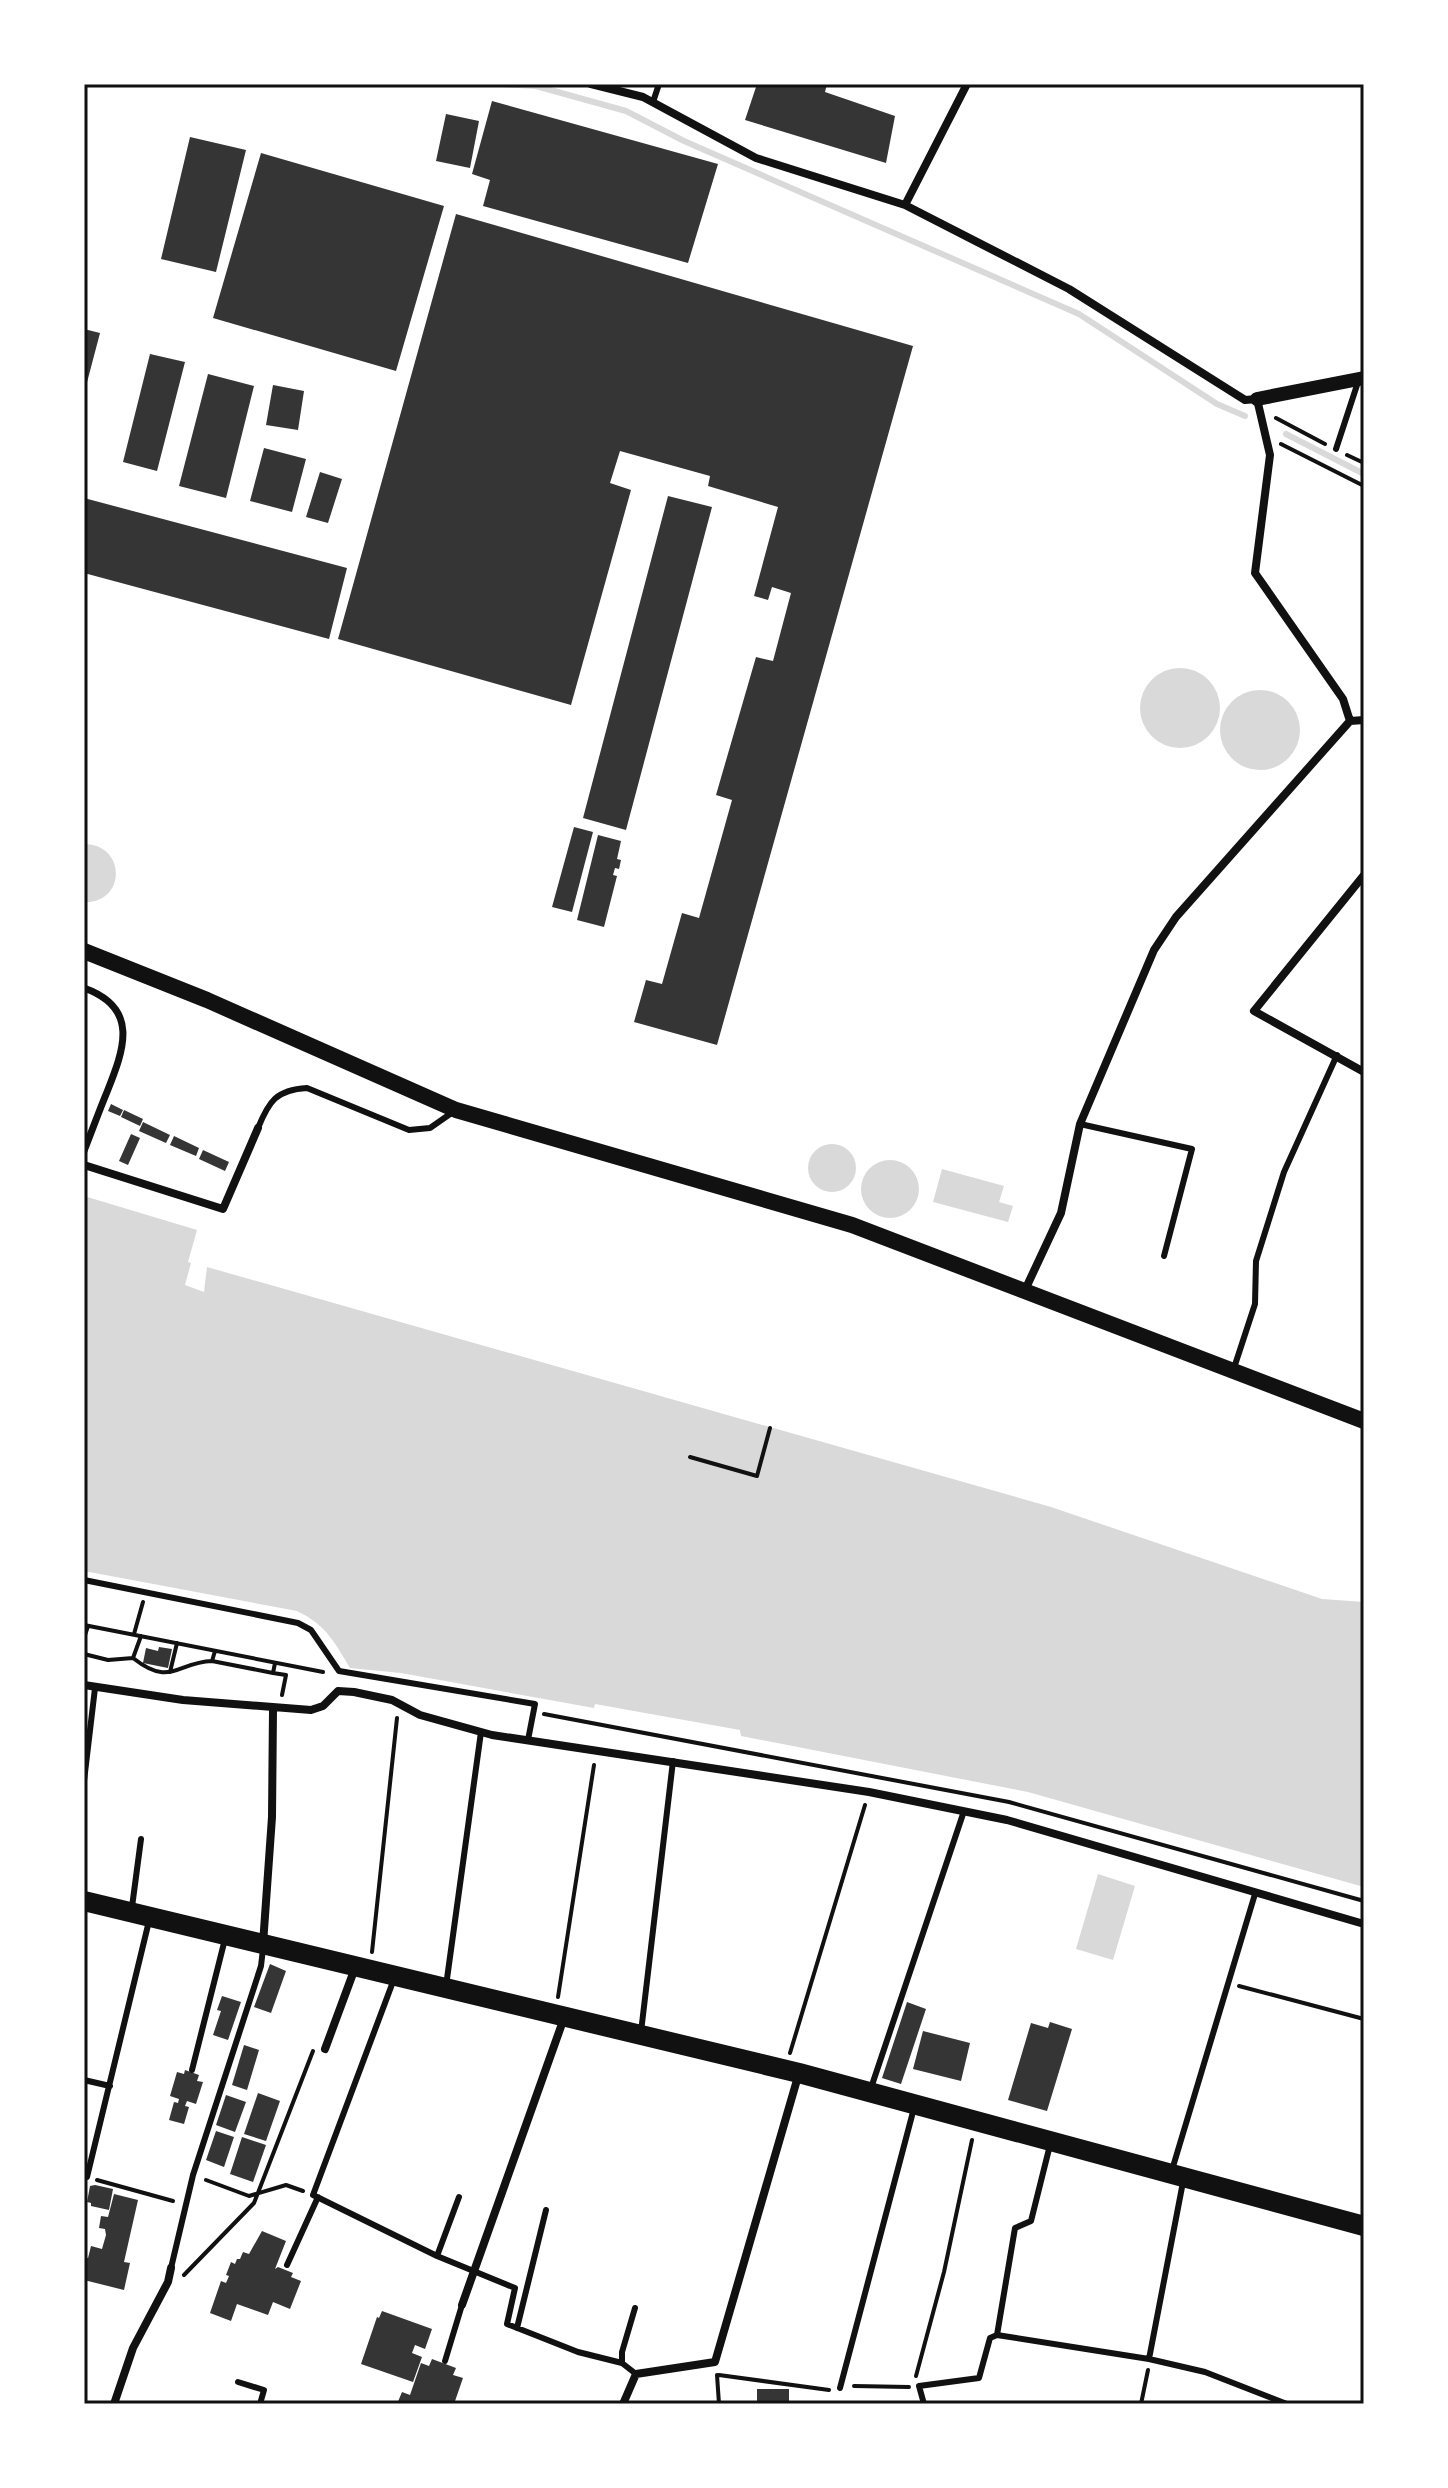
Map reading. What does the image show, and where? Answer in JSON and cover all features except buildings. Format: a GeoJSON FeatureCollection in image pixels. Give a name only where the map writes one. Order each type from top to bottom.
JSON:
{"type":"FeatureCollection","features":[{"type":"Feature","properties":{"kind":"main road"},"geometry":{"type":"LineString","coordinates":[[84,951],[207,1000],[456,1110],[852,1225],[1364,1421]]}},
{"type":"Feature","properties":{"kind":"main road"},"geometry":{"type":"LineString","coordinates":[[84,1901],[792,2071],[1364,2226]]}},
{"type":"Feature","properties":{"kind":"street"},"geometry":{"type":"LineString","coordinates":[[591,84],[653,102],[756,158],[905,205],[1069,289],[1245,400],[1258,404],[1361,379]]}},
{"type":"Feature","properties":{"kind":"street"},"geometry":{"type":"LineString","coordinates":[[905,205],[967,84]]}},
{"type":"Feature","properties":{"kind":"street"},"geometry":{"type":"LineString","coordinates":[[1258,404],[1270,455],[1255,573],[1343,699],[1350,721]]}},
{"type":"Feature","properties":{"kind":"street"},"geometry":{"type":"LineString","coordinates":[[1025,1291],[1061,1213],[1080,1124],[1154,950],[1176,917],[1350,721],[1364,720]]}},
{"type":"Feature","properties":{"kind":"street"},"geometry":{"type":"LineString","coordinates":[[1364,875],[1254,1011],[1364,1072]]}},
{"type":"Feature","properties":{"kind":"street"},"geometry":{"type":"LineString","coordinates":[[84,988],[103,995],[118,1011],[125,1034],[123,1053],[84,1151]]}},
{"type":"Feature","properties":{"kind":"street"},"geometry":{"type":"LineString","coordinates":[[84,1165],[223,1209],[258,1128]]}},
{"type":"Feature","properties":{"kind":"street"},"geometry":{"type":"LineString","coordinates":[[84,1685],[276,1709],[319,1709],[334,1694],[343,1690],[401,1705],[420,1715],[481,1732],[869,1792],[1007,1820],[1364,1924]]}},
{"type":"Feature","properties":{"kind":"street"},"geometry":{"type":"LineString","coordinates":[[263,1945],[276,1709]]}},
{"type":"Feature","properties":{"kind":"street"},"geometry":{"type":"LineString","coordinates":[[325,2049],[362,1969]]}},
{"type":"Feature","properties":{"kind":"street"},"geometry":{"type":"LineString","coordinates":[[462,2305],[560,2016]]}},
{"type":"Feature","properties":{"kind":"street"},"geometry":{"type":"LineString","coordinates":[[623,2404],[636,2374],[715,2362],[792,2071]]}},
{"type":"Feature","properties":{"kind":"street"},"geometry":{"type":"LineString","coordinates":[[114,2404],[133,2348],[168,2282],[171,2268]]}},
{"type":"Feature","properties":{"kind":"lane"},"geometry":{"type":"LineString","coordinates":[[653,102],[659,84]]}},
{"type":"Feature","properties":{"kind":"lane"},"geometry":{"type":"LineString","coordinates":[[1336,449],[1361,379]]}},
{"type":"Feature","properties":{"kind":"lane"},"geometry":{"type":"LineString","coordinates":[[1233,1371],[1255,1304],[1256,1261],[1284,1172],[1337,1055]]}},
{"type":"Feature","properties":{"kind":"lane"},"geometry":{"type":"LineString","coordinates":[[258,1128],[266,1109],[275,1098],[292,1089],[307,1088],[409,1130],[430,1128],[456,1110]]}},
{"type":"Feature","properties":{"kind":"lane"},"geometry":{"type":"LineString","coordinates":[[1080,1124],[1192,1149],[1164,1256]]}},
{"type":"Feature","properties":{"kind":"lane"},"geometry":{"type":"LineString","coordinates":[[84,1580],[298,1623],[311,1630],[339,1671],[535,1704],[528,1740]]}},
{"type":"Feature","properties":{"kind":"lane"},"geometry":{"type":"LineString","coordinates":[[84,1781],[95,1688]]}},
{"type":"Feature","properties":{"kind":"lane"},"geometry":{"type":"LineString","coordinates":[[445,1988],[481,1732]]}},
{"type":"Feature","properties":{"kind":"lane"},"geometry":{"type":"LineString","coordinates":[[641,2035],[673,1761]]}},
{"type":"Feature","properties":{"kind":"lane"},"geometry":{"type":"LineString","coordinates":[[869,2092],[964,1811]]}},
{"type":"Feature","properties":{"kind":"lane"},"geometry":{"type":"LineString","coordinates":[[85,2177],[110,2086],[141,1915],[141,1839]]}},
{"type":"Feature","properties":{"kind":"lane"},"geometry":{"type":"LineString","coordinates":[[1149,2359],[1177,2175],[1255,1894]]}},
{"type":"Feature","properties":{"kind":"lane"},"geometry":{"type":"LineString","coordinates":[[192,2070],[226,1936]]}},
{"type":"Feature","properties":{"kind":"lane"},"geometry":{"type":"LineString","coordinates":[[171,2268],[193,2175],[261,1966],[263,1945]]}},
{"type":"Feature","properties":{"kind":"lane"},"geometry":{"type":"LineString","coordinates":[[287,2265],[395,1976]]}},
{"type":"Feature","properties":{"kind":"lane"},"geometry":{"type":"LineString","coordinates":[[84,2080],[110,2086]]}},
{"type":"Feature","properties":{"kind":"lane"},"geometry":{"type":"LineString","coordinates":[[840,2388],[915,2105]]}},
{"type":"Feature","properties":{"kind":"lane"},"geometry":{"type":"LineString","coordinates":[[997,2335],[1015,2228],[1031,2221],[1051,2140]]}},
{"type":"Feature","properties":{"kind":"lane"},"geometry":{"type":"LineString","coordinates":[[315,2196],[437,2256],[515,2288],[507,2324],[578,2352],[622,2363],[636,2374]]}},
{"type":"Feature","properties":{"kind":"lane"},"geometry":{"type":"LineString","coordinates":[[437,2256],[459,2197]]}},
{"type":"Feature","properties":{"kind":"lane"},"geometry":{"type":"LineString","coordinates":[[517,2328],[546,2210]]}},
{"type":"Feature","properties":{"kind":"lane"},"geometry":{"type":"LineString","coordinates":[[445,2361],[462,2305]]}},
{"type":"Feature","properties":{"kind":"lane"},"geometry":{"type":"LineString","coordinates":[[622,2363],[622,2352],[635,2308]]}},
{"type":"Feature","properties":{"kind":"lane"},"geometry":{"type":"LineString","coordinates":[[924,2404],[916,2387],[979,2378],[990,2338],[997,2335],[1149,2359],[1205,2372],[1287,2404]]}},
{"type":"Feature","properties":{"kind":"lane"},"geometry":{"type":"LineString","coordinates":[[238,2382],[264,2390],[260,2404]]}},
{"type":"Feature","properties":{"kind":"path"},"geometry":{"type":"LineString","coordinates":[[1258,404],[1277,419],[1364,463]]}},
{"type":"Feature","properties":{"kind":"path"},"geometry":{"type":"LineString","coordinates":[[1277,419],[1281,445],[1364,486]]}},
{"type":"Feature","properties":{"kind":"path"},"geometry":{"type":"LineString","coordinates":[[690,1457],[757,1476],[770,1428]]}},
{"type":"Feature","properties":{"kind":"path"},"geometry":{"type":"LineString","coordinates":[[134,1634],[145,1592]]}},
{"type":"Feature","properties":{"kind":"path"},"geometry":{"type":"LineString","coordinates":[[84,1638],[86,1625],[276,1663],[273,1673]]}},
{"type":"Feature","properties":{"kind":"path"},"geometry":{"type":"LineString","coordinates":[[133,1658],[141,1636]]}},
{"type":"Feature","properties":{"kind":"path"},"geometry":{"type":"LineString","coordinates":[[170,1672],[177,1643]]}},
{"type":"Feature","properties":{"kind":"path"},"geometry":{"type":"LineString","coordinates":[[212,1661],[215,1651]]}},
{"type":"Feature","properties":{"kind":"path"},"geometry":{"type":"LineString","coordinates":[[84,1654],[108,1660],[133,1658],[157,1672],[170,1672],[212,1661],[286,1675],[276,1709]]}},
{"type":"Feature","properties":{"kind":"path"},"geometry":{"type":"LineString","coordinates":[[362,1969],[401,1705]]}},
{"type":"Feature","properties":{"kind":"path"},"geometry":{"type":"LineString","coordinates":[[560,2016],[596,1751]]}},
{"type":"Feature","properties":{"kind":"path"},"geometry":{"type":"LineString","coordinates":[[792,2071],[869,1792]]}},
{"type":"Feature","properties":{"kind":"path"},"geometry":{"type":"LineString","coordinates":[[1230,1983],[1364,2019]]}},
{"type":"Feature","properties":{"kind":"path"},"geometry":{"type":"LineString","coordinates":[[185,2275],[254,2203],[313,2050]]}},
{"type":"Feature","properties":{"kind":"path"},"geometry":{"type":"LineString","coordinates":[[717,2375],[833,2391],[840,2388],[916,2387],[976,2122]]}},
{"type":"Feature","properties":{"kind":"path"},"geometry":{"type":"LineString","coordinates":[[193,2175],[249,2196],[286,2185],[315,2196]]}},
{"type":"Feature","properties":{"kind":"path"},"geometry":{"type":"LineString","coordinates":[[85,2177],[185,2204]]}},
{"type":"Feature","properties":{"kind":"path"},"geometry":{"type":"LineString","coordinates":[[1141,2404],[1149,2359]]}},
{"type":"Feature","properties":{"kind":"path"},"geometry":{"type":"LineString","coordinates":[[715,2362],[719,2404]]}},
{"type":"Feature","properties":{"kind":"shaded area"},"geometry":{"type":"Polygon","coordinates":[[[1180,668],[1195,671],[1208,680],[1217,693],[1220,708],[1217,723],[1208,736],[1195,745],[1180,748],[1165,745],[1152,736],[1143,723],[1140,708],[1143,693],[1152,680],[1165,671],[1180,668]]]}},
{"type":"Feature","properties":{"kind":"shaded area"},"geometry":{"type":"Polygon","coordinates":[[[1260,690],[1275,693],[1288,702],[1297,715],[1300,730],[1297,745],[1288,758],[1275,767],[1260,770],[1245,767],[1232,758],[1223,745],[1220,730],[1223,715],[1232,702],[1245,693],[1260,690]]]}},
{"type":"Feature","properties":{"kind":"shaded area"},"geometry":{"type":"Polygon","coordinates":[[[84,844],[108,853],[116,874],[108,894],[98,900],[84,902],[84,844]]]}},
{"type":"Feature","properties":{"kind":"shaded area"},"geometry":{"type":"Polygon","coordinates":[[[832,1144],[849,1151],[856,1168],[849,1185],[832,1192],[815,1185],[808,1168],[815,1151],[832,1144]]]}},
{"type":"Feature","properties":{"kind":"shaded area"},"geometry":{"type":"Polygon","coordinates":[[[890,1160],[911,1168],[919,1189],[911,1210],[890,1218],[869,1210],[861,1189],[869,1168],[890,1160]]]}},
{"type":"Feature","properties":{"kind":"shaded area"},"geometry":{"type":"Polygon","coordinates":[[[942,1169],[1004,1186],[999,1202],[1013,1206],[1008,1222],[933,1202],[942,1169]]]}},
{"type":"Feature","properties":{"kind":"shaded area"},"geometry":{"type":"Polygon","coordinates":[[[84,1196],[197,1230],[185,1285],[204,1292],[207,1267],[1051,1507],[1322,1599],[1364,1602],[1364,1887],[1028,1792],[741,1736],[740,1730],[595,1704],[594,1708],[401,1673],[350,1668],[322,1628],[297,1611],[84,1571],[84,1196]]]}},
{"type":"Feature","properties":{"kind":"shaded area"},"geometry":{"type":"Polygon","coordinates":[[[1098,1874],[1135,1886],[1113,1960],[1076,1949],[1098,1874]]]}},
{"type":"Feature","properties":{"kind":"waterway"},"geometry":{"type":"LineString","coordinates":[[499,84],[536,86],[626,111],[684,141],[1079,314],[1217,404],[1245,416]]}},
{"type":"Feature","properties":{"kind":"waterway"},"geometry":{"type":"LineString","coordinates":[[1286,434],[1364,474]]}}]}
